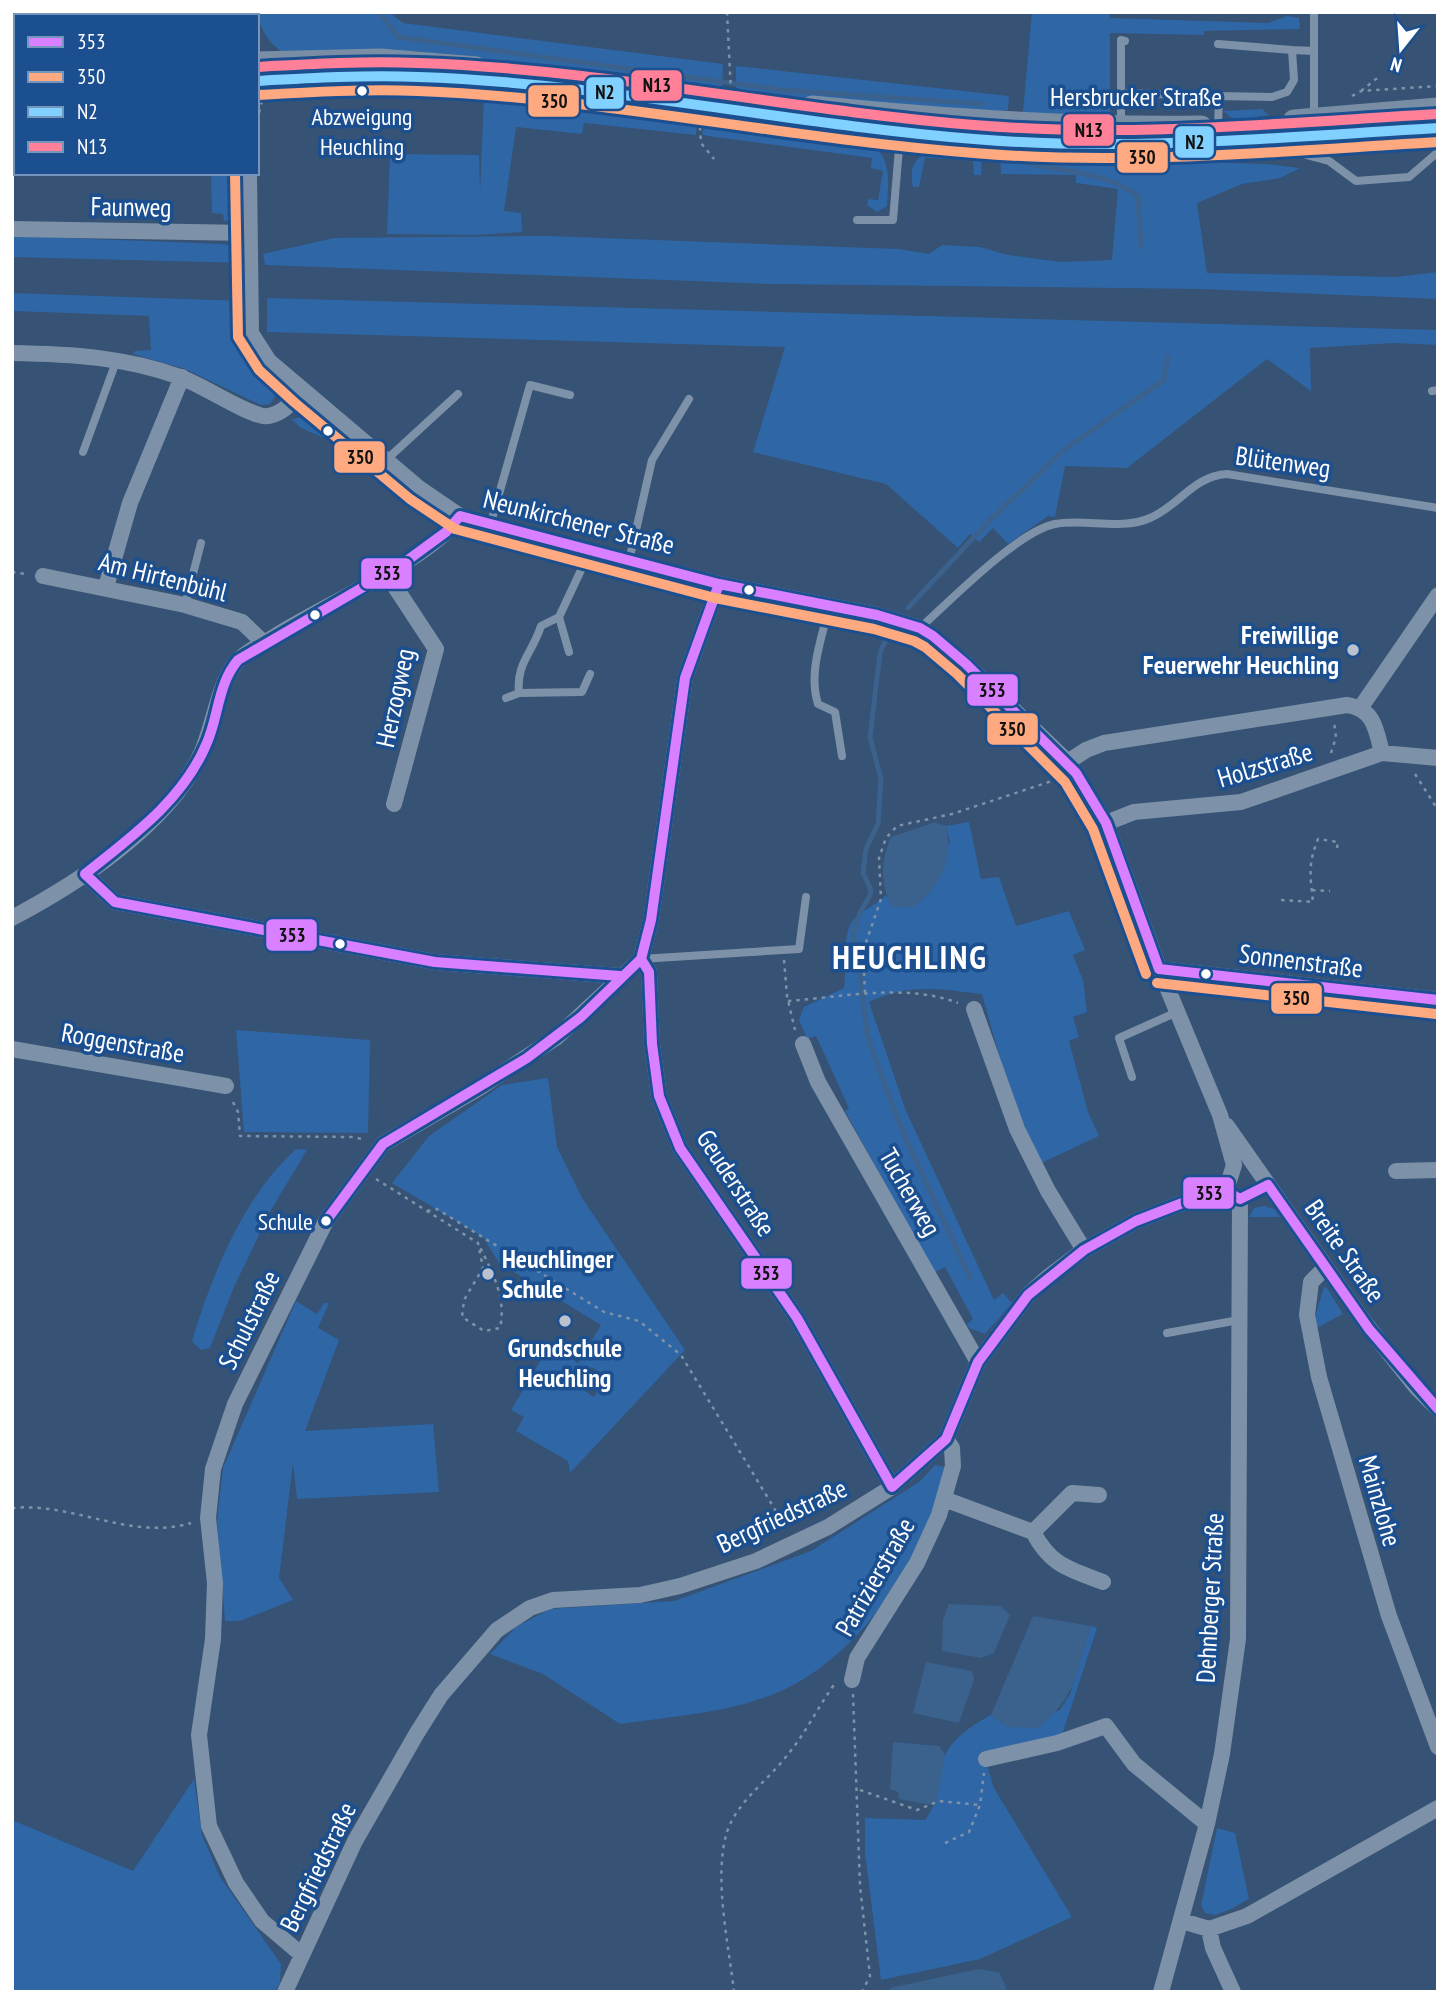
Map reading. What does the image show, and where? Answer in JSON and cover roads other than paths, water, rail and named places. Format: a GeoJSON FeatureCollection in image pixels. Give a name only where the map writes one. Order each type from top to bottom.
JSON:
{"type":"FeatureCollection","features":[{"type":"Feature","properties":{"kind":"main road"},"geometry":{"type":"LineString","coordinates":[[259,63],[380,60],[427,63],[731,99],[790,112]]}},
{"type":"Feature","properties":{"kind":"main road"},"geometry":{"type":"LineString","coordinates":[[259,81],[362,76],[484,83],[790,112]]}},
{"type":"Feature","properties":{"kind":"main road","name":"Hersbrucker Straße"},"geometry":{"type":"LineString","coordinates":[[901,124],[1218,127],[1438,109]]}},
{"type":"Feature","properties":{"kind":"main road","name":"Hersbrucker Straße"},"geometry":{"type":"LineString","coordinates":[[790,112],[1094,145],[1438,128]]}},
{"type":"Feature","properties":{"kind":"street","name":"Neunkirchener Straße"},"geometry":{"type":"LineString","coordinates":[[249,175],[251,333],[269,361],[385,461],[460,516],[490,526],[719,584],[877,615],[920,628],[966,664],[1072,768],[1106,823]]}},
{"type":"Feature","properties":{"kind":"street","name":"Faunweg"},"geometry":{"type":"LineString","coordinates":[[12,229],[249,233]]}},
{"type":"Feature","properties":{"kind":"street"},"geometry":{"type":"LineString","coordinates":[[12,352],[117,359],[182,377],[263,416],[279,413],[303,392]]}},
{"type":"Feature","properties":{"kind":"street"},"geometry":{"type":"LineString","coordinates":[[106,587],[130,503],[182,377]]}},
{"type":"Feature","properties":{"kind":"street"},"geometry":{"type":"LineString","coordinates":[[12,918],[85,874],[159,814],[188,781],[207,744],[235,663],[313,612],[386,573],[451,530],[460,516]]}},
{"type":"Feature","properties":{"kind":"street","name":"Herzogweg"},"geometry":{"type":"LineString","coordinates":[[386,573],[436,649],[394,804]]}},
{"type":"Feature","properties":{"kind":"street","name":"Am Hirtenbühl"},"geometry":{"type":"LineString","coordinates":[[43,576],[185,605],[242,622],[264,643]]}},
{"type":"Feature","properties":{"kind":"street"},"geometry":{"type":"LineString","coordinates":[[641,959],[651,919],[685,678],[719,584]]}},
{"type":"Feature","properties":{"kind":"street"},"geometry":{"type":"LineString","coordinates":[[1361,707],[1438,595]]}},
{"type":"Feature","properties":{"kind":"street"},"geometry":{"type":"LineString","coordinates":[[1072,768],[1104,743],[1332,708],[1361,707],[1373,720],[1382,753]]}},
{"type":"Feature","properties":{"kind":"street","name":"Holzstraße"},"geometry":{"type":"LineString","coordinates":[[1106,823],[1134,812],[1241,802],[1382,753],[1438,758]]}},
{"type":"Feature","properties":{"kind":"street"},"geometry":{"type":"LineString","coordinates":[[1106,823],[1159,969],[1220,1115],[1234,1166],[1229,1181],[1221,1188],[1240,1199],[1268,1185]]}},
{"type":"Feature","properties":{"kind":"street"},"geometry":{"type":"LineString","coordinates":[[85,874],[115,902],[195,918],[435,962],[620,976]]}},
{"type":"Feature","properties":{"kind":"street","name":"Schulstraße"},"geometry":{"type":"LineString","coordinates":[[302,1955],[262,1921],[236,1883],[209,1825],[199,1735],[213,1639],[215,1583],[208,1518],[213,1469],[235,1404],[326,1221],[361,1170],[383,1144],[480,1088],[557,1037],[641,959]]}},
{"type":"Feature","properties":{"kind":"street","name":"Geuderstraße"},"geometry":{"type":"LineString","coordinates":[[641,959],[649,972],[652,1044],[659,1097],[680,1148],[797,1318],[892,1487]]}},
{"type":"Feature","properties":{"kind":"street","name":"Sonnenstraße"},"geometry":{"type":"LineString","coordinates":[[1159,969],[1438,1000]]}},
{"type":"Feature","properties":{"kind":"street"},"geometry":{"type":"LineString","coordinates":[[974,1009],[1017,1129],[1048,1191],[1084,1250]]}},
{"type":"Feature","properties":{"kind":"street","name":"Tucherweg"},"geometry":{"type":"LineString","coordinates":[[803,1044],[818,1082],[978,1362]]}},
{"type":"Feature","properties":{"kind":"street","name":"Roggenstraße"},"geometry":{"type":"LineString","coordinates":[[12,1049],[226,1086]]}},
{"type":"Feature","properties":{"kind":"street","name":"Breite Straße"},"geometry":{"type":"LineString","coordinates":[[1220,1115],[1325,1268],[1416,1387],[1438,1409]]}},
{"type":"Feature","properties":{"kind":"street"},"geometry":{"type":"LineString","coordinates":[[1396,1171],[1438,1171]]}},
{"type":"Feature","properties":{"kind":"street","name":"Bergfriedstraße"},"geometry":{"type":"LineString","coordinates":[[285,1992],[355,1840],[417,1733],[441,1695],[497,1630],[530,1608],[552,1601],[640,1595],[756,1561],[828,1527],[892,1487],[946,1439],[978,1362],[1028,1295],[1084,1250],[1136,1221],[1221,1188]]}},
{"type":"Feature","properties":{"kind":"street","name":"Dehnberger Straße"},"geometry":{"type":"LineString","coordinates":[[1161,1992],[1207,1824],[1222,1754],[1238,1639],[1240,1199]]}},
{"type":"Feature","properties":{"kind":"street","name":"Mainzlohe"},"geometry":{"type":"LineString","coordinates":[[1325,1268],[1311,1282],[1307,1315],[1320,1377],[1389,1616],[1438,1747]]}},
{"type":"Feature","properties":{"kind":"street","name":"Patrizierstraße"},"geometry":{"type":"LineString","coordinates":[[852,1681],[857,1658],[917,1563],[944,1499],[953,1466],[953,1448],[946,1439]]}},
{"type":"Feature","properties":{"kind":"street"},"geometry":{"type":"LineString","coordinates":[[1099,1495],[1072,1493],[1033,1532],[1044,1553],[1059,1565],[1103,1582]]}},
{"type":"Feature","properties":{"kind":"street","name":"Patrizierstraße"},"geometry":{"type":"LineString","coordinates":[[944,1499],[1033,1532]]}},
{"type":"Feature","properties":{"kind":"street"},"geometry":{"type":"LineString","coordinates":[[986,1759],[1057,1743],[1106,1726],[1134,1763],[1207,1824]]}},
{"type":"Feature","properties":{"kind":"street"},"geometry":{"type":"LineString","coordinates":[[1182,1921],[1209,1929],[1247,1916],[1438,1808]]}},
{"type":"Feature","properties":{"kind":"street"},"geometry":{"type":"LineString","coordinates":[[1209,1929],[1213,1948],[1233,1992]]}},
{"type":"Feature","properties":{"kind":"lane"},"geometry":{"type":"LineString","coordinates":[[1314,12],[1314,119]]}},
{"type":"Feature","properties":{"kind":"lane"},"geometry":{"type":"LineString","coordinates":[[1121,128],[1121,40],[1125,41]]}},
{"type":"Feature","properties":{"kind":"lane"},"geometry":{"type":"LineString","coordinates":[[1218,44],[1314,51]]}},
{"type":"Feature","properties":{"kind":"lane"},"geometry":{"type":"LineString","coordinates":[[1121,93],[1272,97],[1287,92],[1294,79],[1292,50]]}},
{"type":"Feature","properties":{"kind":"lane"},"geometry":{"type":"LineString","coordinates":[[1218,127],[1219,96]]}},
{"type":"Feature","properties":{"kind":"lane"},"geometry":{"type":"LineString","coordinates":[[857,220],[893,220],[901,124]]}},
{"type":"Feature","properties":{"kind":"lane"},"geometry":{"type":"LineString","coordinates":[[1238,139],[1309,154],[1329,161],[1356,181],[1409,177],[1438,152]]}},
{"type":"Feature","properties":{"kind":"lane"},"geometry":{"type":"LineString","coordinates":[[83,452],[117,359]]}},
{"type":"Feature","properties":{"kind":"lane"},"geometry":{"type":"LineString","coordinates":[[490,526],[530,385],[570,395]]}},
{"type":"Feature","properties":{"kind":"lane"},"geometry":{"type":"LineString","coordinates":[[385,461],[458,394]]}},
{"type":"Feature","properties":{"kind":"lane"},"geometry":{"type":"LineString","coordinates":[[629,561],[652,460],[689,399]]}},
{"type":"Feature","properties":{"kind":"lane","name":"Blütenweg"},"geometry":{"type":"LineString","coordinates":[[920,628],[1017,544],[1046,527],[1066,523],[1139,522],[1152,518],[1213,475],[1227,474],[1438,508]]}},
{"type":"Feature","properties":{"kind":"lane"},"geometry":{"type":"LineString","coordinates":[[185,605],[201,543]]}},
{"type":"Feature","properties":{"kind":"lane"},"geometry":{"type":"LineString","coordinates":[[519,693],[517,673],[535,644],[541,626],[559,617],[590,551]]}},
{"type":"Feature","properties":{"kind":"lane"},"geometry":{"type":"LineString","coordinates":[[829,607],[815,663],[816,695],[818,704],[835,712],[842,756]]}},
{"type":"Feature","properties":{"kind":"lane"},"geometry":{"type":"LineString","coordinates":[[559,617],[569,652]]}},
{"type":"Feature","properties":{"kind":"lane"},"geometry":{"type":"LineString","coordinates":[[506,698],[519,693],[582,692],[590,674]]}},
{"type":"Feature","properties":{"kind":"lane"},"geometry":{"type":"LineString","coordinates":[[641,959],[799,949],[806,897]]}},
{"type":"Feature","properties":{"kind":"lane"},"geometry":{"type":"LineString","coordinates":[[1132,1077],[1118,1038],[1177,1012]]}},
{"type":"Feature","properties":{"kind":"lane"},"geometry":{"type":"LineString","coordinates":[[1167,1333],[1240,1320]]}},
{"type":"Feature","properties":{"kind":"waterway"},"geometry":{"type":"LineString","coordinates":[[380,12],[398,37],[782,90],[983,104]]}},
{"type":"Feature","properties":{"kind":"waterway"},"geometry":{"type":"LineString","coordinates":[[1017,160],[1095,176],[1124,187],[1138,196],[1141,247]]}},
{"type":"Feature","properties":{"kind":"waterway"},"geometry":{"type":"LineString","coordinates":[[908,608],[990,520],[1065,449],[1164,380],[1168,357]]}},
{"type":"Feature","properties":{"kind":"waterway"},"geometry":{"type":"LineString","coordinates":[[888,635],[880,653],[870,737],[881,779],[878,824],[866,849],[863,873],[871,891],[859,915],[853,937],[857,947],[867,1034],[907,1141],[970,1278]]}},
{"type":"Feature","properties":{"kind":"place","name":"Abzweigung Heuchling"},"geometry":{"type":"Point","coordinates":[362,91]}},
{"type":"Feature","properties":{"kind":"place","name":"Freiwillige Feuerwehr Heuchling"},"geometry":{"type":"Point","coordinates":[1353,650]}},
{"type":"Feature","properties":{"kind":"place","name":"Schule"},"geometry":{"type":"Point","coordinates":[326,1221]}},
{"type":"Feature","properties":{"kind":"place","name":"Heuchlinger Schule"},"geometry":{"type":"Point","coordinates":[488,1274]}},
{"type":"Feature","properties":{"kind":"place","name":"Grundschule Heuchling"},"geometry":{"type":"Point","coordinates":[565,1321]}},
{"type":"Feature","properties":{"kind":"district","name":"HEUCHLING"},"geometry":{"type":"Point","coordinates":[910,957]}}]}
